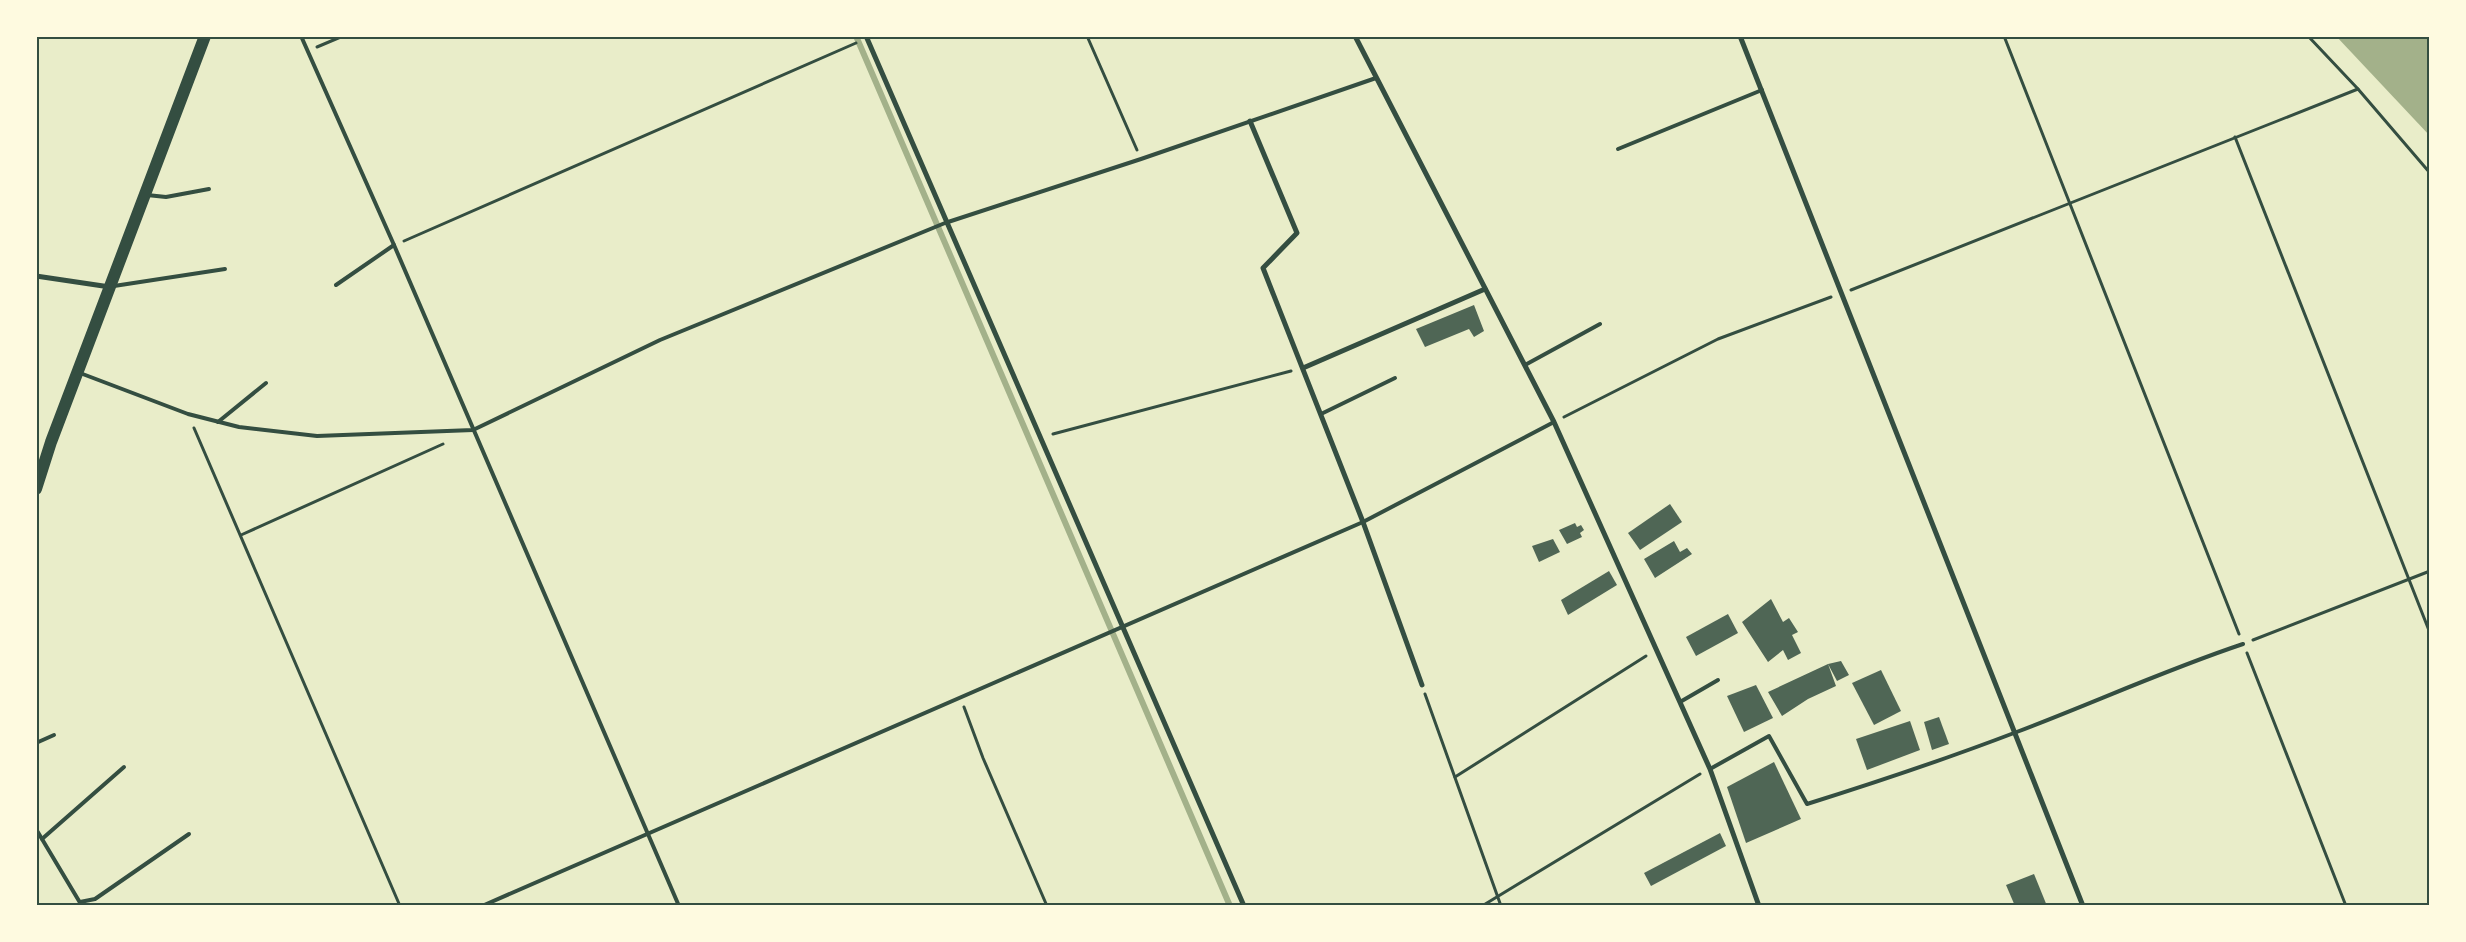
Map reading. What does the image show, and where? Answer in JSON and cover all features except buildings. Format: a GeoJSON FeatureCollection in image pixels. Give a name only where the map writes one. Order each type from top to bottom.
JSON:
{"type":"FeatureCollection","features":[{"type":"Feature","properties":{"kind":"main road"},"geometry":{"type":"LineString","coordinates":[[36,489],[50,442],[205,36]]}},
{"type":"Feature","properties":{"kind":"street"},"geometry":{"type":"LineString","coordinates":[[1355,36],[1554,422],[1710,768],[1759,906]]}},
{"type":"Feature","properties":{"kind":"street"},"geometry":{"type":"LineString","coordinates":[[1740,36],[2083,906]]}},
{"type":"Feature","properties":{"kind":"street"},"geometry":{"type":"LineString","coordinates":[[866,37],[945,223],[1244,906]]}},
{"type":"Feature","properties":{"kind":"street"},"geometry":{"type":"LineString","coordinates":[[1250,121],[1297,233],[1263,268],[1364,522],[1422,685]]}},
{"type":"Feature","properties":{"kind":"street"},"geometry":{"type":"LineString","coordinates":[[36,276],[110,287]]}},
{"type":"Feature","properties":{"kind":"street"},"geometry":{"type":"LineString","coordinates":[[1303,368],[1485,288]]}},
{"type":"Feature","properties":{"kind":"lane"},"geometry":{"type":"LineString","coordinates":[[301,36],[394,245],[679,906]]}},
{"type":"Feature","properties":{"kind":"lane"},"geometry":{"type":"LineString","coordinates":[[78,372],[188,414],[218,422],[317,436],[473,430],[660,340],[945,223],[1142,159],[1376,78]]}},
{"type":"Feature","properties":{"kind":"lane"},"geometry":{"type":"LineString","coordinates":[[1618,149],[1762,90]]}},
{"type":"Feature","properties":{"kind":"lane"},"geometry":{"type":"LineString","coordinates":[[145,195],[166,197],[209,189]]}},
{"type":"Feature","properties":{"kind":"lane"},"geometry":{"type":"LineString","coordinates":[[336,285],[394,245]]}},
{"type":"Feature","properties":{"kind":"lane"},"geometry":{"type":"LineString","coordinates":[[110,287],[225,269]]}},
{"type":"Feature","properties":{"kind":"lane"},"geometry":{"type":"LineString","coordinates":[[1525,365],[1600,324]]}},
{"type":"Feature","properties":{"kind":"lane"},"geometry":{"type":"LineString","coordinates":[[1321,414],[1394,378]]}},
{"type":"Feature","properties":{"kind":"lane"},"geometry":{"type":"LineString","coordinates":[[218,422],[266,382]]}},
{"type":"Feature","properties":{"kind":"lane"},"geometry":{"type":"LineString","coordinates":[[482,906],[1364,522],[1554,422]]}},
{"type":"Feature","properties":{"kind":"lane"},"geometry":{"type":"LineString","coordinates":[[1710,768],[1770,736],[1807,804],[1888,779],[2016,733],[2180,665],[2243,644]]}},
{"type":"Feature","properties":{"kind":"lane"},"geometry":{"type":"LineString","coordinates":[[1680,702],[1718,680]]}},
{"type":"Feature","properties":{"kind":"lane"},"geometry":{"type":"LineString","coordinates":[[36,743],[54,735]]}},
{"type":"Feature","properties":{"kind":"lane"},"geometry":{"type":"LineString","coordinates":[[42,839],[124,767]]}},
{"type":"Feature","properties":{"kind":"lane"},"geometry":{"type":"LineString","coordinates":[[36,829],[81,904],[95,900],[190,834]]}},
{"type":"Feature","properties":{"kind":"path"},"geometry":{"type":"LineString","coordinates":[[308,52],[343,36]]}},
{"type":"Feature","properties":{"kind":"path"},"geometry":{"type":"LineString","coordinates":[[1087,36],[1142,159]]}},
{"type":"Feature","properties":{"kind":"path"},"geometry":{"type":"LineString","coordinates":[[2004,36],[2346,906]]}},
{"type":"Feature","properties":{"kind":"path"},"geometry":{"type":"LineString","coordinates":[[2308,36],[2358,89],[2430,173]]}},
{"type":"Feature","properties":{"kind":"path"},"geometry":{"type":"LineString","coordinates":[[394,245],[866,37]]}},
{"type":"Feature","properties":{"kind":"path"},"geometry":{"type":"LineString","coordinates":[[1554,422],[1718,339],[1842,294],[2358,89]]}},
{"type":"Feature","properties":{"kind":"path"},"geometry":{"type":"LineString","coordinates":[[2235,138],[2430,633]]}},
{"type":"Feature","properties":{"kind":"path"},"geometry":{"type":"LineString","coordinates":[[1040,437],[1303,368]]}},
{"type":"Feature","properties":{"kind":"path"},"geometry":{"type":"LineString","coordinates":[[188,414],[400,906]]}},
{"type":"Feature","properties":{"kind":"path"},"geometry":{"type":"LineString","coordinates":[[241,535],[447,442]]}},
{"type":"Feature","properties":{"kind":"path"},"geometry":{"type":"LineString","coordinates":[[2243,644],[2430,571]]}},
{"type":"Feature","properties":{"kind":"path"},"geometry":{"type":"LineString","coordinates":[[1455,777],[1656,650]]}},
{"type":"Feature","properties":{"kind":"path"},"geometry":{"type":"LineString","coordinates":[[1422,685],[1501,906]]}},
{"type":"Feature","properties":{"kind":"path"},"geometry":{"type":"LineString","coordinates":[[960,698],[983,758],[1048,906]]}},
{"type":"Feature","properties":{"kind":"path"},"geometry":{"type":"LineString","coordinates":[[1482,906],[1710,768]]}},
{"type":"Feature","properties":{"kind":"shaded area"},"geometry":{"type":"Polygon","coordinates":[[[2336,36],[2430,36],[2430,136],[2336,36]]]}},
{"type":"Feature","properties":{"kind":"waterway"},"geometry":{"type":"LineString","coordinates":[[856,36],[1230,906]]}}]}
